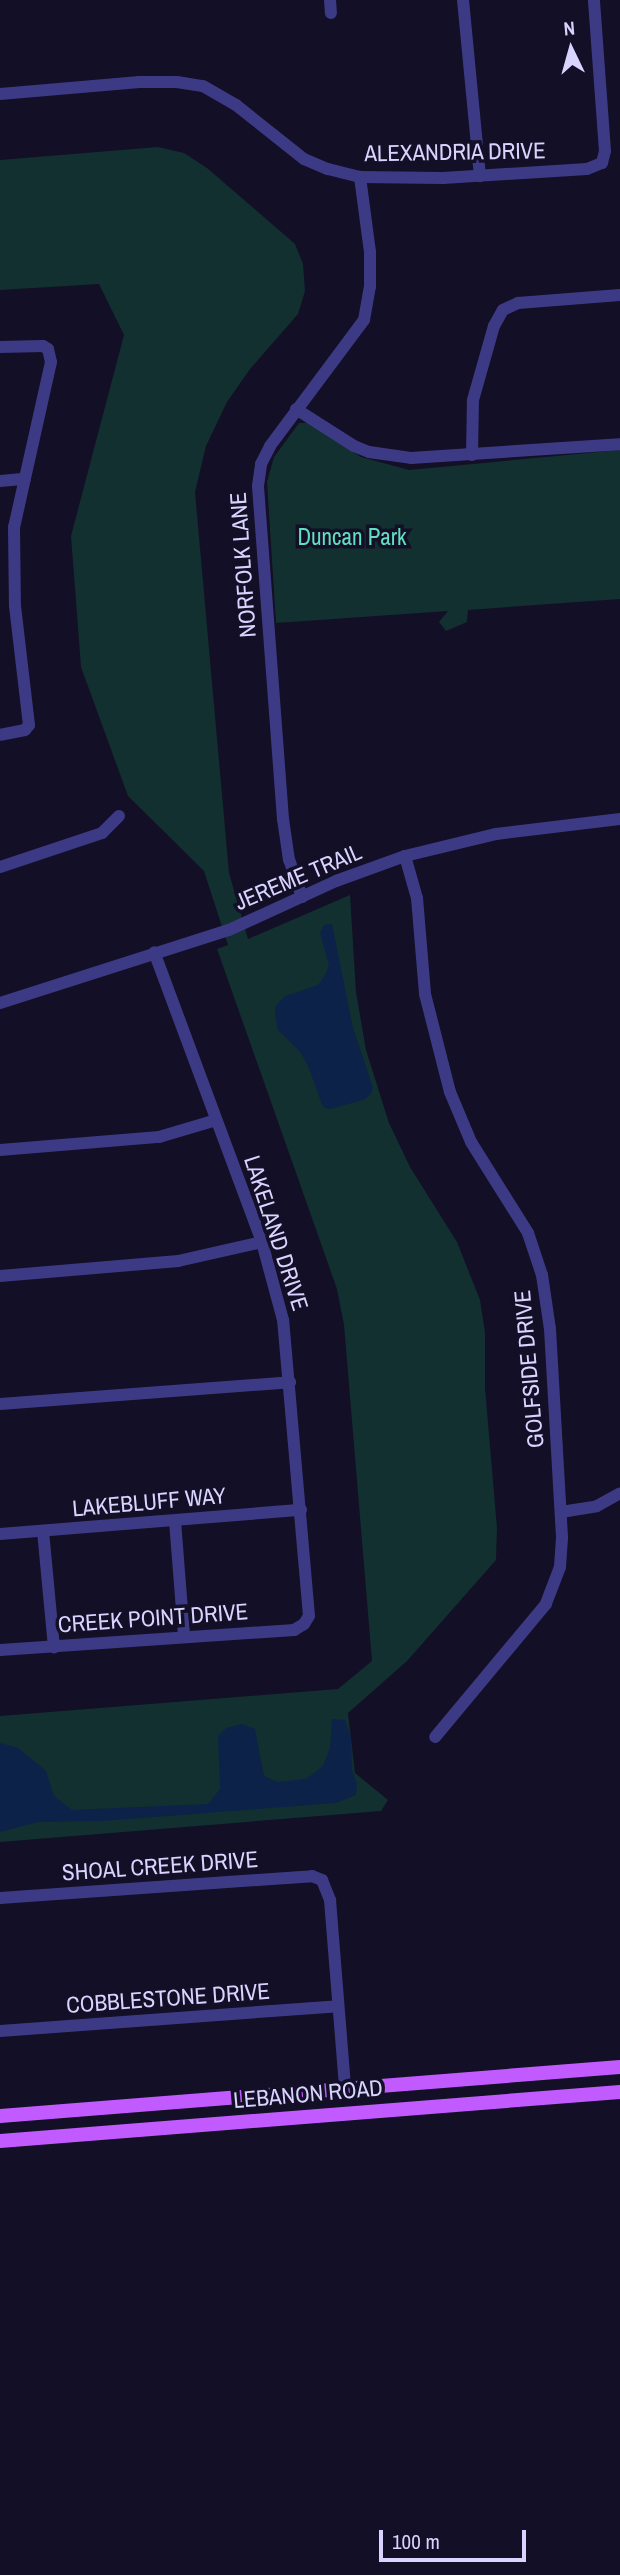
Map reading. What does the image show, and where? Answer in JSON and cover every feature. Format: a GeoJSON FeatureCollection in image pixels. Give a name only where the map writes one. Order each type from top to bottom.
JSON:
{"type":"FeatureCollection","features":[{"type":"Feature","properties":{"kind":"main road","name":"LEBANON ROAD"},"geometry":{"type":"LineString","coordinates":[[0,2116],[620,2067]]}},
{"type":"Feature","properties":{"kind":"main road"},"geometry":{"type":"LineString","coordinates":[[345,2088],[356,2113]]}},
{"type":"Feature","properties":{"kind":"main road"},"geometry":{"type":"LineString","coordinates":[[341,2114],[345,2088]]}},
{"type":"Feature","properties":{"kind":"main road","name":"LEBANON ROAD"},"geometry":{"type":"LineString","coordinates":[[0,2141],[620,2092]]}},
{"type":"Feature","properties":{"kind":"street"},"geometry":{"type":"LineString","coordinates":[[463,0],[480,176]]}},
{"type":"Feature","properties":{"kind":"street","name":"ALEXANDRIA DRIVE"},"geometry":{"type":"LineString","coordinates":[[0,94],[139,82],[190,83],[224,96],[304,159],[328,170],[360,177],[395,180],[587,169],[602,163],[605,145],[594,0]]}},
{"type":"Feature","properties":{"kind":"street","name":"NORFOLK LANE"},"geometry":{"type":"LineString","coordinates":[[302,897],[289,860],[283,819],[258,486],[265,456],[296,410],[355,335],[368,306],[370,252],[360,177]]}},
{"type":"Feature","properties":{"kind":"street"},"geometry":{"type":"LineString","coordinates":[[472,455],[473,400],[494,326],[503,310],[518,303],[620,295]]}},
{"type":"Feature","properties":{"kind":"street"},"geometry":{"type":"LineString","coordinates":[[0,347],[28,345],[48,349],[49,370],[14,527],[15,606],[27,728],[0,735]]}},
{"type":"Feature","properties":{"kind":"street"},"geometry":{"type":"LineString","coordinates":[[296,410],[335,437],[369,452],[411,458],[620,444]]}},
{"type":"Feature","properties":{"kind":"street"},"geometry":{"type":"LineString","coordinates":[[0,481],[24,479]]}},
{"type":"Feature","properties":{"kind":"street"},"geometry":{"type":"LineString","coordinates":[[0,607],[15,606]]}},
{"type":"Feature","properties":{"kind":"street"},"geometry":{"type":"LineString","coordinates":[[0,867],[96,836],[113,826],[120,816]]}},
{"type":"Feature","properties":{"kind":"street","name":"JEREME TRAIL"},"geometry":{"type":"LineString","coordinates":[[0,1003],[58,987],[154,952],[229,930],[302,897],[405,856],[496,834],[620,819]]}},
{"type":"Feature","properties":{"kind":"street","name":"GOLFSIDE DRIVE"},"geometry":{"type":"LineString","coordinates":[[405,856],[417,898],[425,995],[450,1092],[471,1142],[528,1233],[542,1275],[550,1329],[561,1512],[560,1567],[546,1604],[435,1737]]}},
{"type":"Feature","properties":{"kind":"street","name":"LAKELAND DRIVE"},"geometry":{"type":"LineString","coordinates":[[154,952],[262,1242],[283,1320],[309,1609],[307,1621]]}},
{"type":"Feature","properties":{"kind":"street"},"geometry":{"type":"LineString","coordinates":[[0,1150],[159,1137],[216,1120]]}},
{"type":"Feature","properties":{"kind":"street"},"geometry":{"type":"LineString","coordinates":[[0,1276],[178,1261],[262,1242]]}},
{"type":"Feature","properties":{"kind":"street"},"geometry":{"type":"LineString","coordinates":[[0,1404],[290,1382]]}},
{"type":"Feature","properties":{"kind":"street"},"geometry":{"type":"LineString","coordinates":[[561,1512],[597,1506],[620,1493]]}},
{"type":"Feature","properties":{"kind":"street","name":"LAKEBLUFF WAY"},"geometry":{"type":"LineString","coordinates":[[0,1534],[301,1510]]}},
{"type":"Feature","properties":{"kind":"street"},"geometry":{"type":"LineString","coordinates":[[175,1521],[184,1636]]}},
{"type":"Feature","properties":{"kind":"street"},"geometry":{"type":"LineString","coordinates":[[43,1531],[54,1647]]}},
{"type":"Feature","properties":{"kind":"street","name":"CREEK POINT DRIVE"},"geometry":{"type":"LineString","coordinates":[[0,1650],[294,1630],[307,1621]]}},
{"type":"Feature","properties":{"kind":"street","name":"SHOAL CREEK DRIVE"},"geometry":{"type":"LineString","coordinates":[[0,1898],[312,1876],[322,1880],[330,1900],[338,2006]]}},
{"type":"Feature","properties":{"kind":"street"},"geometry":{"type":"LineString","coordinates":[[338,2006],[345,2088]]}},
{"type":"Feature","properties":{"kind":"street","name":"COBBLESTONE DRIVE"},"geometry":{"type":"LineString","coordinates":[[0,2031],[338,2006]]}},
{"type":"Feature","properties":{"kind":"green space"},"geometry":{"type":"Polygon","coordinates":[[[158,147],[184,153],[207,168],[295,244],[303,264],[305,291],[298,314],[250,369],[227,402],[206,446],[195,492],[229,873],[248,939],[350,895],[356,992],[366,1050],[389,1123],[410,1167],[457,1242],[480,1300],[485,1332],[485,1388],[497,1528],[496,1560],[407,1661],[348,1713],[355,1773],[388,1800],[381,1811],[0,1842],[0,1716],[338,1689],[372,1661],[344,1325],[337,1289],[217,949],[228,945],[204,871],[128,796],[81,667],[71,536],[124,335],[99,284],[0,290],[0,160],[158,147]]]}},
{"type":"Feature","properties":{"kind":"green space","name":"Duncan Park"},"geometry":{"type":"Polygon","coordinates":[[[299,423],[308,423],[361,457],[409,470],[620,450],[620,599],[468,610],[467,622],[446,631],[439,622],[448,611],[276,623],[267,482],[274,457],[299,423]]]}},
{"type":"Feature","properties":{"kind":"water"},"geometry":{"type":"Polygon","coordinates":[[[332,924],[353,1028],[373,1088],[371,1094],[363,1100],[330,1109],[323,1107],[308,1066],[300,1052],[278,1030],[275,1015],[276,1005],[285,996],[318,985],[325,975],[329,965],[320,933],[324,925],[332,924]]]}},
{"type":"Feature","properties":{"kind":"water"},"geometry":{"type":"Polygon","coordinates":[[[332,1719],[345,1720],[351,1737],[352,1770],[357,1784],[356,1795],[336,1803],[102,1821],[38,1822],[0,1832],[0,1743],[18,1748],[46,1771],[54,1796],[72,1810],[208,1804],[220,1789],[218,1736],[226,1728],[242,1724],[255,1729],[264,1776],[278,1782],[306,1779],[323,1766],[330,1748],[332,1719]]]}}]}
